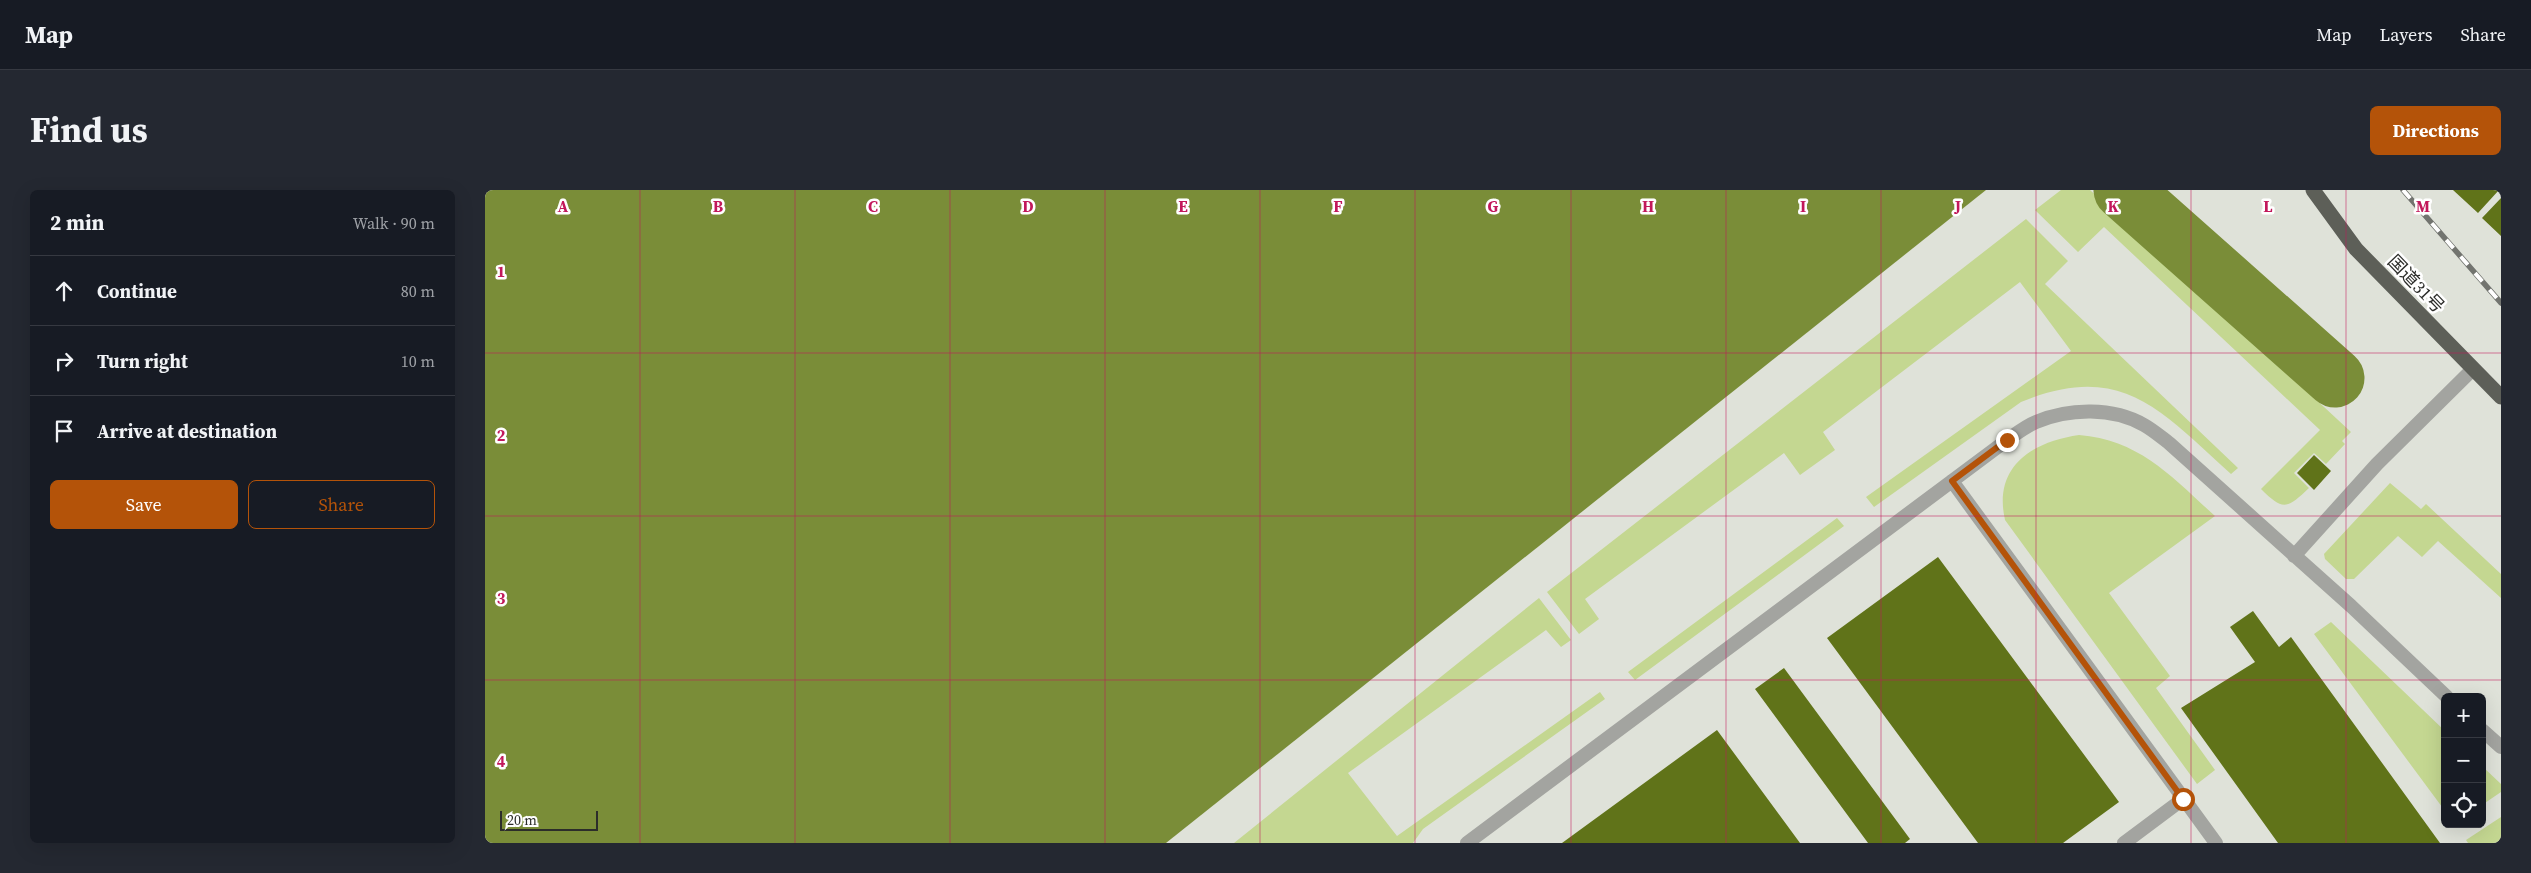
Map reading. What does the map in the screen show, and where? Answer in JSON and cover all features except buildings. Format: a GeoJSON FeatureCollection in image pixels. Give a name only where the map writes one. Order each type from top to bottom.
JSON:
{"type":"FeatureCollection","features":[{"type":"Feature","properties":{"kind":"highway","name":"国道31号"},"geometry":{"type":"LineString","coordinates":[[2313,190],[2356,249],[2472,370],[2501,397]]}},
{"type":"Feature","properties":{"kind":"lane"},"geometry":{"type":"LineString","coordinates":[[2294,556],[2377,464],[2472,370]]}},
{"type":"Feature","properties":{"kind":"lane"},"geometry":{"type":"LineString","coordinates":[[1467,843],[1952,481],[2035,422],[2074,412],[2092,412],[2120,417],[2143,424],[2169,443],[2443,693]]}},
{"type":"Feature","properties":{"kind":"lane"},"geometry":{"type":"LineString","coordinates":[[1952,481],[2216,843]]}},
{"type":"Feature","properties":{"kind":"lane"},"geometry":{"type":"LineString","coordinates":[[2486,734],[2501,747]]}},
{"type":"Feature","properties":{"kind":"lane"},"geometry":{"type":"LineString","coordinates":[[2124,843],[2183,799]]}},
{"type":"Feature","properties":{"kind":"shaded area"},"geometry":{"type":"Polygon","coordinates":[[[485,190],[1986,190],[1166,843],[485,843],[485,190]]]}},
{"type":"Feature","properties":{"kind":"shaded area"},"geometry":{"type":"Polygon","coordinates":[[[2061,190],[2090,190],[2351,432],[2342,441],[2345,444],[2326,464],[2314,453],[2294,473],[2309,488],[2295,500],[2285,505],[2280,504],[2261,489],[2320,430],[2104,227],[2078,252],[2035,210],[2061,190]]]}},
{"type":"Feature","properties":{"kind":"shaded area"},"geometry":{"type":"Polygon","coordinates":[[[2026,219],[2068,261],[2045,284],[2238,468],[2231,474],[2183,430],[2160,412],[2138,399],[2113,390],[2087,387],[2056,390],[2021,402],[1874,507],[1866,497],[2071,351],[2020,282],[1823,432],[1835,450],[1800,475],[1784,453],[1585,599],[1599,619],[1579,634],[1547,592],[2026,219]]]}},
{"type":"Feature","properties":{"kind":"shaded area"},"geometry":{"type":"Polygon","coordinates":[[[2079,435],[2101,438],[2120,444],[2154,463],[2215,516],[2109,593],[2170,676],[2156,688],[2215,770],[2197,784],[2005,520],[2003,501],[2005,485],[2010,472],[2020,460],[2031,451],[2045,444],[2079,435]]]}},
{"type":"Feature","properties":{"kind":"shaded area"},"geometry":{"type":"Polygon","coordinates":[[[2390,483],[2421,509],[2426,504],[2501,574],[2501,598],[2438,541],[2422,557],[2398,536],[2354,579],[2346,579],[2325,559],[2324,554],[2390,483]]]}},
{"type":"Feature","properties":{"kind":"shaded area"},"geometry":{"type":"Polygon","coordinates":[[[1837,518],[1844,526],[1635,680],[1628,672],[1837,518]]]}},
{"type":"Feature","properties":{"kind":"shaded area"},"geometry":{"type":"Polygon","coordinates":[[[1539,598],[1571,640],[1561,647],[1546,630],[1348,773],[1397,836],[1600,692],[1605,699],[1423,829],[1413,843],[1234,843],[1539,598]]]}},
{"type":"Feature","properties":{"kind":"shaded area"},"geometry":{"type":"Polygon","coordinates":[[[2331,622],[2441,727],[2441,806],[2314,634],[2331,622]]]}},
{"type":"Feature","properties":{"kind":"shaded area"},"geometry":{"type":"Polygon","coordinates":[[[2486,770],[2501,784],[2501,792],[2486,802],[2486,770]]]}},
{"type":"Feature","properties":{"kind":"shaded area"},"geometry":{"type":"Polygon","coordinates":[[[2501,817],[2501,843],[2468,843],[2466,840],[2501,817]]]}},
{"type":"Feature","properties":{"kind":"waterway"},"geometry":{"type":"LineString","coordinates":[[2123,190],[2335,378]]}},
{"type":"Feature","properties":{"kind":"railway"},"geometry":{"type":"LineString","coordinates":[[2403,190],[2501,303]]}},
{"type":"Feature","properties":{"kind":"route"},"geometry":{"type":"LineString","coordinates":[[2007,440],[1952,481],[2183,799]]}}]}
